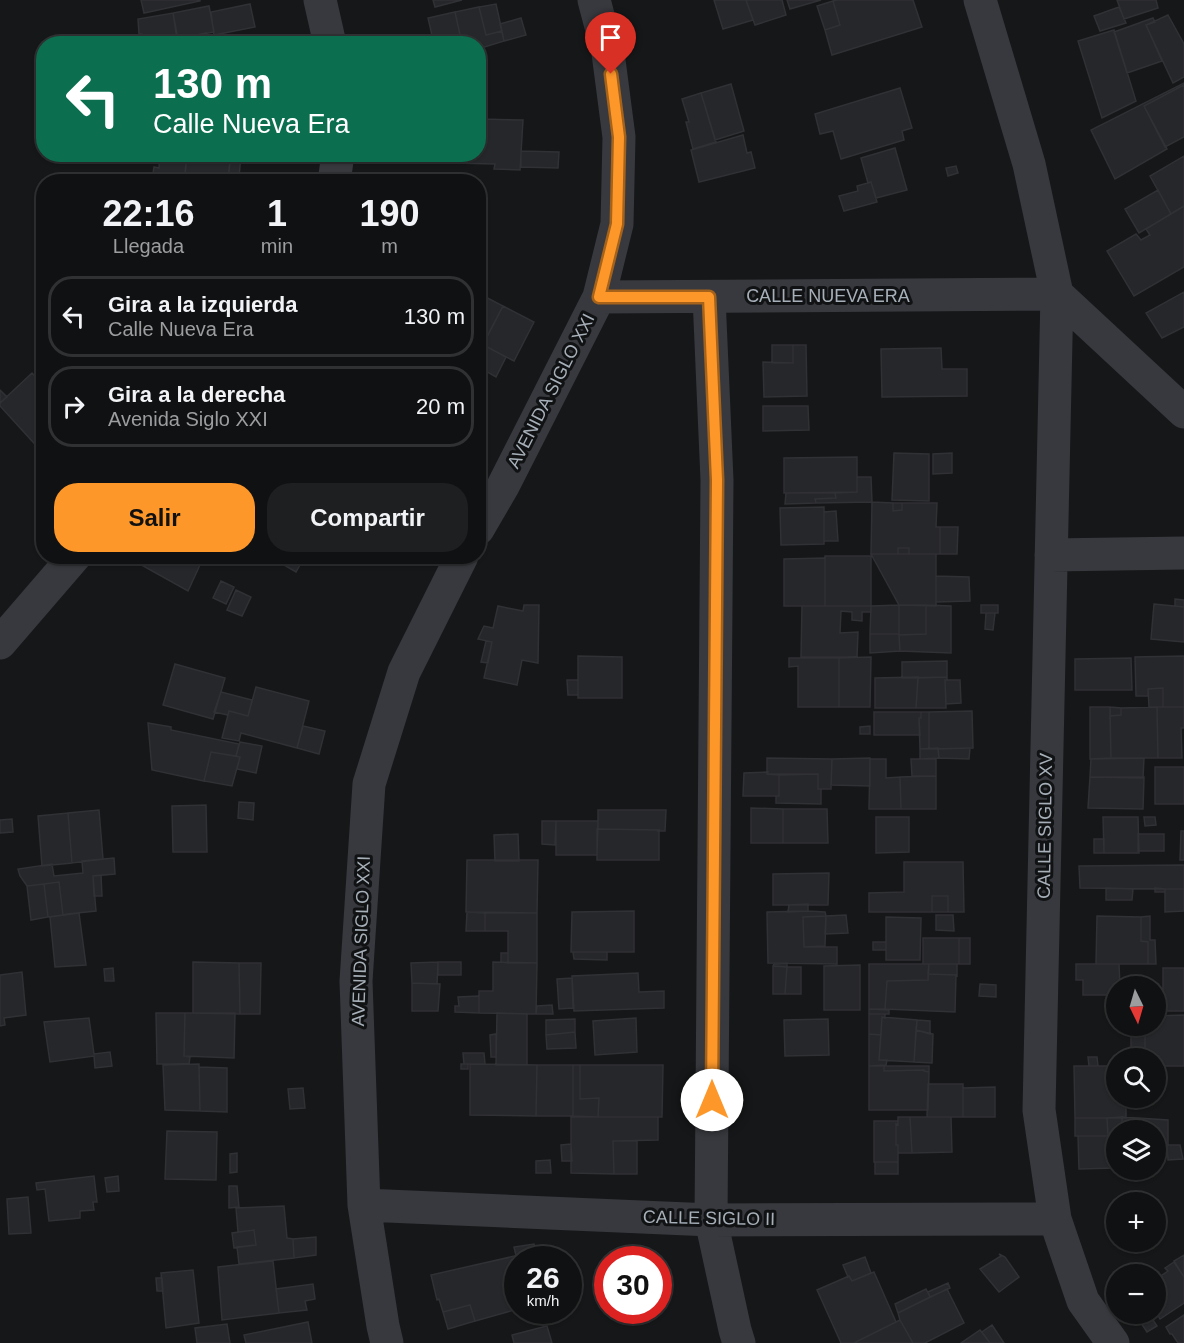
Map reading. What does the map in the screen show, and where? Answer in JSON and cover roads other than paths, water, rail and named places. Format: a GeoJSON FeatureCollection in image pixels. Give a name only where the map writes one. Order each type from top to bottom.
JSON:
{"type":"FeatureCollection","features":[{"type":"Feature","properties":{"kind":"street"},"geometry":{"type":"LineString","coordinates":[[320,0],[328,36]]}},
{"type":"Feature","properties":{"kind":"street","name":"AVENIDA SIGLO XXI"},"geometry":{"type":"LineString","coordinates":[[486,516],[504,486],[599,297],[617,224],[619,137],[609,53],[594,0]]}},
{"type":"Feature","properties":{"kind":"street","name":"CALLE SIGLO XV"},"geometry":{"type":"LineString","coordinates":[[980,0],[1029,164],[1057,294],[1039,1110],[1055,1219],[1083,1301],[1113,1343]]}},
{"type":"Feature","properties":{"kind":"street"},"geometry":{"type":"LineString","coordinates":[[1057,294],[1184,412]]}},
{"type":"Feature","properties":{"kind":"street","name":"CALLE NUEVA ERA"},"geometry":{"type":"LineString","coordinates":[[599,297],[1057,294]]}},
{"type":"Feature","properties":{"kind":"street"},"geometry":{"type":"LineString","coordinates":[[709,297],[717,480],[711,1220],[739,1343]]}},
{"type":"Feature","properties":{"kind":"street"},"geometry":{"type":"LineString","coordinates":[[1051,555],[1184,553]]}},
{"type":"Feature","properties":{"kind":"street"},"geometry":{"type":"LineString","coordinates":[[0,643],[68,564]]}},
{"type":"Feature","properties":{"kind":"street","name":"AVENIDA SIGLO XXI"},"geometry":{"type":"LineString","coordinates":[[387,1343],[364,1205],[356,981],[369,784],[404,672],[458,564]]}},
{"type":"Feature","properties":{"kind":"street","name":"CALLE SIGLO II"},"geometry":{"type":"LineString","coordinates":[[364,1205],[711,1220],[1055,1219]]}}]}
